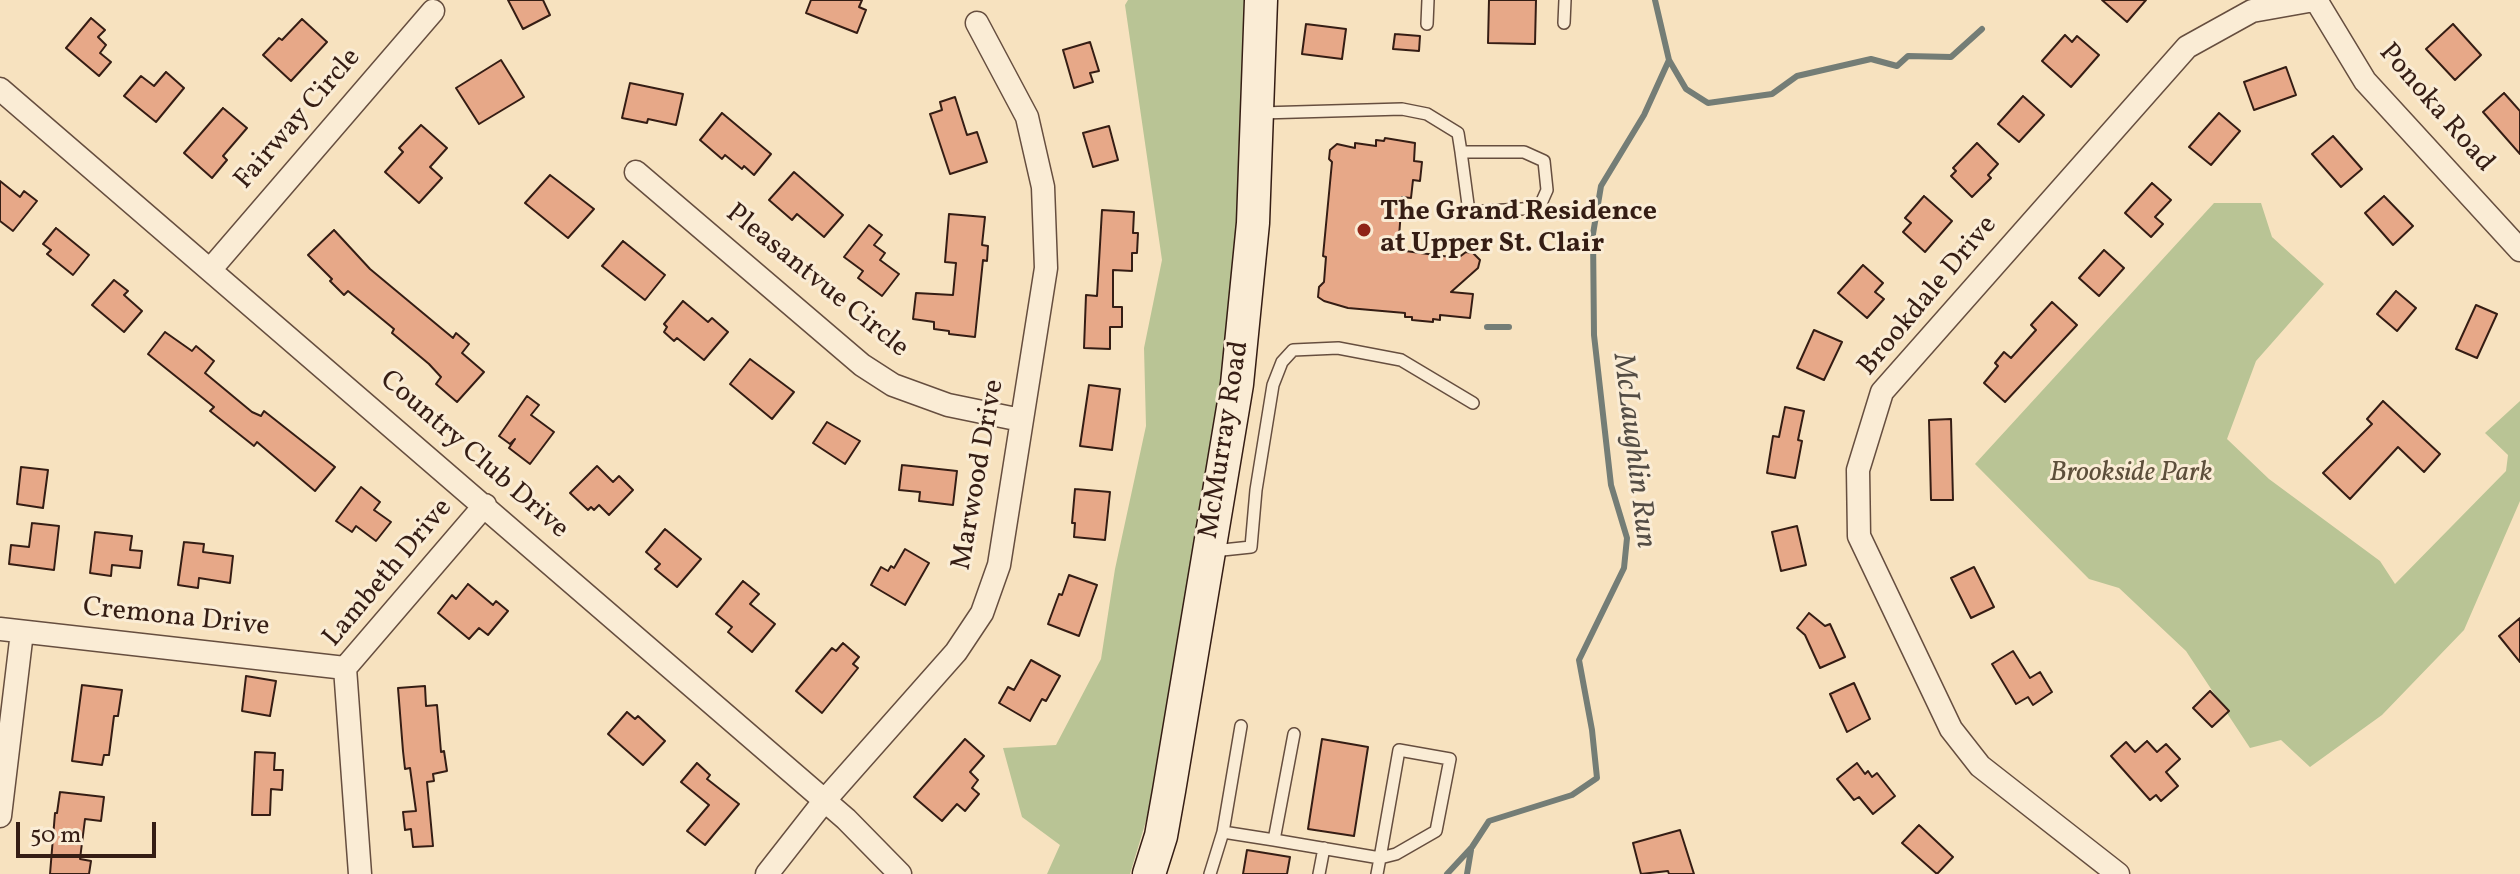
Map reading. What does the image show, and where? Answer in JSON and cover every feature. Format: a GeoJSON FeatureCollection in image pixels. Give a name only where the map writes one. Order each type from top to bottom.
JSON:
{"type":"FeatureCollection","features":[{"type":"Feature","properties":{"kind":"main road","name":"McMurray Road"},"geometry":{"type":"LineString","coordinates":[[1149,874],[1161,836],[1169,791],[1244,334],[1255,199],[1261,0]]}},
{"type":"Feature","properties":{"kind":"street","name":"Ponoka Road"},"geometry":{"type":"LineString","coordinates":[[2315,0],[2365,81],[2520,250]]}},
{"type":"Feature","properties":{"kind":"street","name":"Brookdale Drive"},"geometry":{"type":"LineString","coordinates":[[2118,874],[1980,766],[1951,729],[1859,536],[1858,470],[1882,392],[2187,47],[2252,11],[2315,0]]}},
{"type":"Feature","properties":{"kind":"street","name":"Fairway Circle"},"geometry":{"type":"LineString","coordinates":[[210,270],[433,11]]}},
{"type":"Feature","properties":{"kind":"street","name":"Marwood Drive"},"geometry":{"type":"LineString","coordinates":[[767,874],[825,800],[956,652],[982,613],[999,565],[1046,268],[1043,187],[1027,117],[977,23]]}},
{"type":"Feature","properties":{"kind":"street","name":"Country Club Drive"},"geometry":{"type":"LineString","coordinates":[[0,89],[825,800],[900,874]]}},
{"type":"Feature","properties":{"kind":"street","name":"Pleasantvue Circle"},"geometry":{"type":"LineString","coordinates":[[636,172],[862,365],[893,385],[948,405],[1021,420]]}},
{"type":"Feature","properties":{"kind":"street","name":"Lambeth Drive"},"geometry":{"type":"LineString","coordinates":[[360,874],[345,668],[485,505]]}},
{"type":"Feature","properties":{"kind":"street","name":"Cremona Drive"},"geometry":{"type":"LineString","coordinates":[[11,630],[345,668]]}},
{"type":"Feature","properties":{"kind":"street"},"geometry":{"type":"LineString","coordinates":[[0,816],[11,630]]}},
{"type":"Feature","properties":{"kind":"lane"},"geometry":{"type":"LineString","coordinates":[[1427,24],[1428,0]]}},
{"type":"Feature","properties":{"kind":"lane"},"geometry":{"type":"LineString","coordinates":[[1564,23],[1565,0]]}},
{"type":"Feature","properties":{"kind":"lane"},"geometry":{"type":"LineString","coordinates":[[1256,113],[1402,109],[1427,114],[1458,133],[1469,212],[1539,208],[1547,190],[1544,161],[1524,152],[1461,152]]}},
{"type":"Feature","properties":{"kind":"lane"},"geometry":{"type":"LineString","coordinates":[[1208,552],[1251,547],[1256,490],[1273,385],[1282,362],[1293,350],[1338,348],[1401,360],[1473,403]]}},
{"type":"Feature","properties":{"kind":"lane"},"geometry":{"type":"LineString","coordinates":[[1210,874],[1223,832],[1241,726]]}},
{"type":"Feature","properties":{"kind":"lane"},"geometry":{"type":"LineString","coordinates":[[1274,840],[1294,734]]}},
{"type":"Feature","properties":{"kind":"lane"},"geometry":{"type":"LineString","coordinates":[[1223,832],[1380,858],[1396,854],[1436,831],[1450,759],[1399,750],[1380,858],[1377,874]]}},
{"type":"Feature","properties":{"kind":"lane"},"geometry":{"type":"LineString","coordinates":[[1319,874],[1324,848]]}},
{"type":"Feature","properties":{"kind":"green space"},"geometry":{"type":"Polygon","coordinates":[[[1128,0],[1248,0],[1244,183],[1220,417],[1149,811],[1130,874],[1047,874],[1060,845],[1022,817],[1003,748],[1056,745],[1101,659],[1115,569],[1146,426],[1144,348],[1162,260],[1125,5],[1128,0]]]}},
{"type":"Feature","properties":{"kind":"green space","name":"Brookside Park"},"geometry":{"type":"Polygon","coordinates":[[[2214,203],[2261,203],[2272,237],[2324,284],[2256,361],[2227,439],[2269,479],[2380,561],[2395,584],[2506,471],[2508,455],[2485,433],[2520,401],[2520,501],[2464,630],[2382,715],[2310,767],[2281,740],[2250,748],[2186,651],[2119,588],[2089,579],[1975,464],[2214,203]]]}},
{"type":"Feature","properties":{"kind":"building"},"geometry":{"type":"Polygon","coordinates":[[[508,0],[543,0],[550,15],[523,29],[508,0]]]}},
{"type":"Feature","properties":{"kind":"building"},"geometry":{"type":"Polygon","coordinates":[[[811,0],[862,0],[859,7],[866,10],[857,33],[806,13],[811,0]]]}},
{"type":"Feature","properties":{"kind":"building"},"geometry":{"type":"Polygon","coordinates":[[[1489,0],[1536,0],[1535,44],[1488,43],[1489,0]]]}},
{"type":"Feature","properties":{"kind":"building"},"geometry":{"type":"Polygon","coordinates":[[[2102,0],[2146,0],[2127,22],[2102,0]]]}},
{"type":"Feature","properties":{"kind":"building"},"geometry":{"type":"Polygon","coordinates":[[[91,18],[105,30],[98,37],[106,45],[100,53],[111,62],[99,76],[66,48],[91,18]]]}},
{"type":"Feature","properties":{"kind":"building"},"geometry":{"type":"Polygon","coordinates":[[[302,19],[327,42],[291,81],[263,55],[302,19]]]}},
{"type":"Feature","properties":{"kind":"building"},"geometry":{"type":"Polygon","coordinates":[[[1306,24],[1346,29],[1342,59],[1302,54],[1306,24]]]}},
{"type":"Feature","properties":{"kind":"building"},"geometry":{"type":"Polygon","coordinates":[[[2453,24],[2481,55],[2455,80],[2426,49],[2453,24]]]}},
{"type":"Feature","properties":{"kind":"building"},"geometry":{"type":"Polygon","coordinates":[[[1395,34],[1420,36],[1419,51],[1393,49],[1395,34]]]}},
{"type":"Feature","properties":{"kind":"building"},"geometry":{"type":"Polygon","coordinates":[[[2065,35],[2072,42],[2077,36],[2099,55],[2071,87],[2042,61],[2065,35]]]}},
{"type":"Feature","properties":{"kind":"building"},"geometry":{"type":"Polygon","coordinates":[[[1090,42],[1099,71],[1090,73],[1093,82],[1074,88],[1063,50],[1090,42]]]}},
{"type":"Feature","properties":{"kind":"building"},"geometry":{"type":"Polygon","coordinates":[[[501,60],[524,97],[479,124],[456,88],[501,60]]]}},
{"type":"Feature","properties":{"kind":"building"},"geometry":{"type":"Polygon","coordinates":[[[2286,67],[2296,95],[2254,110],[2244,82],[2286,67]]]}},
{"type":"Feature","properties":{"kind":"building"},"geometry":{"type":"Polygon","coordinates":[[[166,72],[184,88],[156,122],[124,96],[141,76],[154,86],[166,72]]]}},
{"type":"Feature","properties":{"kind":"building"},"geometry":{"type":"Polygon","coordinates":[[[630,83],[683,94],[676,125],[622,118],[630,83]]]}},
{"type":"Feature","properties":{"kind":"building"},"geometry":{"type":"Polygon","coordinates":[[[2504,93],[2520,111],[2520,154],[2483,112],[2504,93]]]}},
{"type":"Feature","properties":{"kind":"building"},"geometry":{"type":"Polygon","coordinates":[[[2023,96],[2044,115],[2019,142],[1998,124],[2023,96]]]}},
{"type":"Feature","properties":{"kind":"building"},"geometry":{"type":"Polygon","coordinates":[[[955,97],[967,135],[977,132],[987,162],[950,174],[930,114],[942,110],[940,102],[955,97]]]}},
{"type":"Feature","properties":{"kind":"building"},"geometry":{"type":"Polygon","coordinates":[[[223,108],[247,128],[223,156],[227,160],[212,178],[184,153],[223,108]]]}},
{"type":"Feature","properties":{"kind":"building"},"geometry":{"type":"Polygon","coordinates":[[[722,113],[771,154],[754,175],[725,155],[722,159],[700,140],[722,113]]]}},
{"type":"Feature","properties":{"kind":"building"},"geometry":{"type":"Polygon","coordinates":[[[2219,113],[2240,131],[2211,165],[2189,147],[2219,113]]]}},
{"type":"Feature","properties":{"kind":"building"},"geometry":{"type":"Polygon","coordinates":[[[421,125],[447,148],[430,167],[442,178],[419,203],[385,172],[403,152],[399,148],[421,125]]]}},
{"type":"Feature","properties":{"kind":"building"},"geometry":{"type":"Polygon","coordinates":[[[1109,126],[1118,160],[1093,167],[1083,133],[1109,126]]]}},
{"type":"Feature","properties":{"kind":"building"},"geometry":{"type":"Polygon","coordinates":[[[2333,136],[2362,169],[2341,187],[2312,154],[2333,136]]]}},
{"type":"Feature","properties":{"kind":"building","name":"The Grand Residence at Upper St. Clair"},"geometry":{"type":"Polygon","coordinates":[[[1385,138],[1415,143],[1414,161],[1422,162],[1420,181],[1413,180],[1411,198],[1402,197],[1398,250],[1458,258],[1466,252],[1473,253],[1480,260],[1478,268],[1451,292],[1473,294],[1470,318],[1440,315],[1440,320],[1433,319],[1433,322],[1412,320],[1412,317],[1405,317],[1405,313],[1348,308],[1318,297],[1319,287],[1324,282],[1326,257],[1323,256],[1332,162],[1329,159],[1330,150],[1337,144],[1355,148],[1355,143],[1376,146],[1376,140],[1384,141],[1385,138]]]}},
{"type":"Feature","properties":{"kind":"building"},"geometry":{"type":"Polygon","coordinates":[[[1977,143],[1998,164],[1988,175],[1991,178],[1972,197],[1951,176],[1956,171],[1953,168],[1977,143]]]}},
{"type":"Feature","properties":{"kind":"building"},"geometry":{"type":"Polygon","coordinates":[[[794,172],[843,215],[824,237],[797,214],[792,220],[769,200],[794,172]]]}},
{"type":"Feature","properties":{"kind":"building"},"geometry":{"type":"Polygon","coordinates":[[[550,175],[594,209],[568,238],[525,203],[550,175]]]}},
{"type":"Feature","properties":{"kind":"building"},"geometry":{"type":"Polygon","coordinates":[[[0,181],[20,197],[24,191],[37,201],[13,231],[0,221],[0,181]]]}},
{"type":"Feature","properties":{"kind":"building"},"geometry":{"type":"Polygon","coordinates":[[[2152,183],[2171,200],[2155,217],[2163,224],[2151,237],[2125,213],[2152,183]]]}},
{"type":"Feature","properties":{"kind":"building"},"geometry":{"type":"Polygon","coordinates":[[[1924,196],[1952,221],[1925,252],[1903,232],[1911,223],[1905,218],[1924,196]]]}},
{"type":"Feature","properties":{"kind":"building"},"geometry":{"type":"Polygon","coordinates":[[[2384,196],[2413,226],[2393,245],[2365,213],[2384,196]]]}},
{"type":"Feature","properties":{"kind":"building"},"geometry":{"type":"Polygon","coordinates":[[[1102,210],[1134,212],[1133,233],[1138,233],[1137,253],[1132,253],[1132,271],[1113,270],[1113,307],[1122,307],[1122,327],[1110,327],[1110,349],[1084,348],[1086,295],[1097,296],[1102,210]]]}},
{"type":"Feature","properties":{"kind":"building"},"geometry":{"type":"Polygon","coordinates":[[[949,214],[985,217],[982,245],[988,246],[987,261],[983,260],[975,337],[949,334],[949,331],[934,329],[934,322],[913,319],[916,293],[953,295],[956,263],[945,262],[949,214]]]}},
{"type":"Feature","properties":{"kind":"building"},"geometry":{"type":"Polygon","coordinates":[[[869,225],[882,235],[874,245],[885,253],[880,260],[899,274],[882,296],[858,278],[863,271],[844,257],[869,225]]]}},
{"type":"Feature","properties":{"kind":"building"},"geometry":{"type":"Polygon","coordinates":[[[56,228],[89,255],[73,275],[47,254],[51,250],[43,244],[56,228]]]}},
{"type":"Feature","properties":{"kind":"building"},"geometry":{"type":"Polygon","coordinates":[[[334,230],[370,269],[453,338],[456,333],[469,344],[462,353],[484,372],[457,402],[436,384],[441,377],[392,333],[394,329],[348,291],[344,295],[308,255],[334,230]]]}},
{"type":"Feature","properties":{"kind":"building"},"geometry":{"type":"Polygon","coordinates":[[[623,241],[665,275],[645,300],[602,266],[623,241]]]}},
{"type":"Feature","properties":{"kind":"building"},"geometry":{"type":"Polygon","coordinates":[[[2104,250],[2124,268],[2099,296],[2079,278],[2104,250]]]}},
{"type":"Feature","properties":{"kind":"building"},"geometry":{"type":"Polygon","coordinates":[[[1863,265],[1883,283],[1875,292],[1884,299],[1867,318],[1838,293],[1863,265]]]}},
{"type":"Feature","properties":{"kind":"building"},"geometry":{"type":"Polygon","coordinates":[[[114,280],[128,291],[124,295],[142,311],[124,332],[92,305],[114,280]]]}},
{"type":"Feature","properties":{"kind":"building"},"geometry":{"type":"Polygon","coordinates":[[[2396,291],[2416,308],[2397,331],[2377,314],[2396,291]]]}},
{"type":"Feature","properties":{"kind":"building"},"geometry":{"type":"Polygon","coordinates":[[[683,301],[708,322],[712,318],[728,332],[704,360],[677,338],[674,341],[664,332],[667,327],[664,324],[683,301]]]}},
{"type":"Feature","properties":{"kind":"building"},"geometry":{"type":"Polygon","coordinates":[[[2052,302],[2077,325],[2005,402],[1984,383],[1998,366],[1995,363],[2004,352],[2011,358],[2036,330],[2031,325],[2052,302]]]}},
{"type":"Feature","properties":{"kind":"building"},"geometry":{"type":"Polygon","coordinates":[[[2476,305],[2497,314],[2477,358],[2456,349],[2476,305]]]}},
{"type":"Feature","properties":{"kind":"building"},"geometry":{"type":"Polygon","coordinates":[[[1814,330],[1842,342],[1824,380],[1797,368],[1814,330]]]}},
{"type":"Feature","properties":{"kind":"building"},"geometry":{"type":"Polygon","coordinates":[[[165,332],[192,351],[196,346],[214,361],[205,373],[252,412],[261,416],[264,411],[335,467],[315,491],[257,442],[254,446],[210,411],[214,407],[148,354],[165,332]]]}},
{"type":"Feature","properties":{"kind":"building"},"geometry":{"type":"Polygon","coordinates":[[[750,359],[794,392],[772,419],[730,384],[750,359]]]}},
{"type":"Feature","properties":{"kind":"building"},"geometry":{"type":"Polygon","coordinates":[[[1089,385],[1120,389],[1112,450],[1080,446],[1089,385]]]}},
{"type":"Feature","properties":{"kind":"building"},"geometry":{"type":"Polygon","coordinates":[[[527,396],[539,405],[531,415],[554,432],[530,464],[509,448],[515,439],[510,444],[499,436],[527,396]]]}},
{"type":"Feature","properties":{"kind":"building"},"geometry":{"type":"Polygon","coordinates":[[[2383,401],[2440,454],[2424,472],[2398,447],[2350,499],[2323,473],[2372,424],[2367,419],[2383,401]]]}},
{"type":"Feature","properties":{"kind":"building"},"geometry":{"type":"Polygon","coordinates":[[[1785,407],[1804,411],[1795,478],[1767,473],[1773,436],[1779,437],[1785,407]]]}},
{"type":"Feature","properties":{"kind":"building"},"geometry":{"type":"Polygon","coordinates":[[[1951,419],[1953,500],[1931,500],[1929,420],[1951,419]]]}},
{"type":"Feature","properties":{"kind":"building"},"geometry":{"type":"Polygon","coordinates":[[[827,422],[860,441],[845,464],[813,443],[827,422]]]}},
{"type":"Feature","properties":{"kind":"building"},"geometry":{"type":"Polygon","coordinates":[[[902,465],[957,471],[953,505],[919,501],[920,492],[899,490],[902,465]]]}},
{"type":"Feature","properties":{"kind":"building"},"geometry":{"type":"Polygon","coordinates":[[[597,466],[613,482],[619,476],[633,490],[609,515],[599,505],[594,510],[591,507],[588,510],[570,493],[597,466]]]}},
{"type":"Feature","properties":{"kind":"building"},"geometry":{"type":"Polygon","coordinates":[[[21,467],[48,470],[43,508],[17,504],[21,467]]]}},
{"type":"Feature","properties":{"kind":"building"},"geometry":{"type":"Polygon","coordinates":[[[361,487],[380,502],[374,510],[391,522],[376,541],[356,526],[352,532],[336,521],[361,487]]]}},
{"type":"Feature","properties":{"kind":"building"},"geometry":{"type":"Polygon","coordinates":[[[1075,489],[1110,492],[1105,540],[1074,537],[1075,489]]]}},
{"type":"Feature","properties":{"kind":"building"},"geometry":{"type":"Polygon","coordinates":[[[32,523],[59,526],[54,570],[9,564],[11,545],[29,547],[32,523]]]}},
{"type":"Feature","properties":{"kind":"building"},"geometry":{"type":"Polygon","coordinates":[[[1797,526],[1806,565],[1781,571],[1772,532],[1797,526]]]}},
{"type":"Feature","properties":{"kind":"building"},"geometry":{"type":"Polygon","coordinates":[[[665,529],[701,559],[677,587],[655,569],[660,564],[646,552],[665,529]]]}},
{"type":"Feature","properties":{"kind":"building"},"geometry":{"type":"Polygon","coordinates":[[[95,532],[132,536],[130,550],[142,551],[140,568],[112,565],[111,576],[90,573],[95,532]]]}},
{"type":"Feature","properties":{"kind":"building"},"geometry":{"type":"Polygon","coordinates":[[[184,542],[204,544],[203,552],[233,556],[230,583],[199,578],[198,588],[178,585],[184,542]]]}},
{"type":"Feature","properties":{"kind":"building"},"geometry":{"type":"Polygon","coordinates":[[[905,549],[929,563],[905,605],[871,585],[881,567],[888,571],[891,566],[894,568],[905,549]]]}},
{"type":"Feature","properties":{"kind":"building"},"geometry":{"type":"Polygon","coordinates":[[[1974,567],[1994,607],[1971,618],[1951,578],[1974,567]]]}},
{"type":"Feature","properties":{"kind":"building"},"geometry":{"type":"Polygon","coordinates":[[[1069,575],[1097,585],[1079,636],[1048,624],[1069,575]]]}},
{"type":"Feature","properties":{"kind":"building"},"geometry":{"type":"Polygon","coordinates":[[[743,581],[759,594],[750,604],[775,624],[752,652],[728,632],[732,627],[716,614],[743,581]]]}},
{"type":"Feature","properties":{"kind":"building"},"geometry":{"type":"Polygon","coordinates":[[[468,584],[493,605],[496,601],[508,611],[488,635],[479,628],[469,639],[438,613],[452,595],[456,599],[468,584]]]}},
{"type":"Feature","properties":{"kind":"building"},"geometry":{"type":"Polygon","coordinates":[[[1809,613],[1825,626],[1830,624],[1845,657],[1820,668],[1805,635],[1797,628],[1809,613]]]}},
{"type":"Feature","properties":{"kind":"building"},"geometry":{"type":"Polygon","coordinates":[[[2520,618],[2520,662],[2499,636],[2520,618]]]}},
{"type":"Feature","properties":{"kind":"building"},"geometry":{"type":"Polygon","coordinates":[[[843,643],[859,657],[853,664],[858,668],[822,713],[796,691],[832,648],[836,651],[843,643]]]}},
{"type":"Feature","properties":{"kind":"building"},"geometry":{"type":"Polygon","coordinates":[[[2013,651],[2030,678],[2040,672],[2052,692],[2033,705],[2028,697],[2016,704],[1992,664],[2013,651]]]}},
{"type":"Feature","properties":{"kind":"building"},"geometry":{"type":"Polygon","coordinates":[[[1031,660],[1060,676],[1030,721],[999,703],[1008,687],[1014,690],[1031,660]]]}},
{"type":"Feature","properties":{"kind":"building"},"geometry":{"type":"Polygon","coordinates":[[[246,676],[276,681],[270,716],[242,711],[246,676]]]}},
{"type":"Feature","properties":{"kind":"building"},"geometry":{"type":"Polygon","coordinates":[[[1854,683],[1870,719],[1847,732],[1830,694],[1854,683]]]}},
{"type":"Feature","properties":{"kind":"building"},"geometry":{"type":"Polygon","coordinates":[[[82,685],[122,690],[118,716],[114,716],[109,755],[104,755],[102,765],[72,761],[82,685]]]}},
{"type":"Feature","properties":{"kind":"building"},"geometry":{"type":"Polygon","coordinates":[[[425,686],[426,706],[437,705],[441,752],[444,751],[447,771],[433,774],[434,781],[427,782],[433,846],[413,847],[411,829],[405,830],[403,812],[416,811],[410,768],[405,769],[398,688],[425,686]]]}},
{"type":"Feature","properties":{"kind":"building"},"geometry":{"type":"Polygon","coordinates":[[[2210,691],[2229,711],[2212,727],[2193,708],[2210,691]]]}},
{"type":"Feature","properties":{"kind":"building"},"geometry":{"type":"Polygon","coordinates":[[[627,712],[635,719],[638,716],[665,741],[643,765],[608,734],[627,712]]]}},
{"type":"Feature","properties":{"kind":"building"},"geometry":{"type":"Polygon","coordinates":[[[965,739],[984,756],[970,772],[978,780],[972,788],[979,794],[965,811],[957,804],[942,821],[914,797],[965,739]]]}},
{"type":"Feature","properties":{"kind":"building"},"geometry":{"type":"Polygon","coordinates":[[[1322,739],[1368,747],[1354,836],[1308,829],[1322,739]]]}},
{"type":"Feature","properties":{"kind":"building"},"geometry":{"type":"Polygon","coordinates":[[[2147,741],[2157,752],[2166,744],[2180,759],[2166,772],[2178,786],[2161,801],[2156,795],[2150,800],[2111,756],[2126,742],[2135,752],[2147,741]]]}},
{"type":"Feature","properties":{"kind":"building"},"geometry":{"type":"Polygon","coordinates":[[[255,752],[275,753],[274,770],[283,770],[282,790],[271,789],[270,815],[252,815],[255,752]]]}},
{"type":"Feature","properties":{"kind":"building"},"geometry":{"type":"Polygon","coordinates":[[[697,763],[710,775],[707,779],[739,804],[705,845],[687,831],[709,805],[681,782],[697,763]]]}},
{"type":"Feature","properties":{"kind":"building"},"geometry":{"type":"Polygon","coordinates":[[[1857,763],[1865,774],[1868,771],[1872,777],[1877,773],[1895,796],[1873,814],[1859,797],[1854,800],[1837,779],[1857,763]]]}},
{"type":"Feature","properties":{"kind":"building"},"geometry":{"type":"Polygon","coordinates":[[[60,792],[104,797],[101,821],[85,819],[80,859],[91,861],[89,874],[50,874],[55,813],[60,792]]]}},
{"type":"Feature","properties":{"kind":"building"},"geometry":{"type":"Polygon","coordinates":[[[1919,825],[1953,857],[1937,874],[1902,843],[1919,825]]]}},
{"type":"Feature","properties":{"kind":"building"},"geometry":{"type":"Polygon","coordinates":[[[1680,830],[1694,874],[1669,874],[1668,871],[1641,874],[1633,843],[1680,830]]]}},
{"type":"Feature","properties":{"kind":"building"},"geometry":{"type":"Polygon","coordinates":[[[1247,850],[1290,857],[1287,874],[1243,874],[1247,850]]]}},
{"type":"Feature","properties":{"kind":"waterway","name":"McLaughlin Run"},"geometry":{"type":"LineString","coordinates":[[1447,874],[1472,847],[1489,821],[1572,795],[1597,778],[1579,660],[1624,568],[1627,538],[1611,485],[1594,335],[1593,234],[1601,186],[1644,115],[1669,60],[1655,0]]}},
{"type":"Feature","properties":{"kind":"waterway"},"geometry":{"type":"LineString","coordinates":[[1669,60],[1686,89],[1708,103],[1772,94],[1797,76],[1871,59],[1897,66],[1908,56],[1951,57],[1982,29]]}},
{"type":"Feature","properties":{"kind":"waterway"},"geometry":{"type":"LineString","coordinates":[[1487,327],[1509,327]]}},
{"type":"Feature","properties":{"kind":"waterway"},"geometry":{"type":"LineString","coordinates":[[1467,874],[1471,850]]}},
{"type":"Feature","properties":{"kind":"place","name":"The Grand Residence at Upper St. Clair"},"geometry":{"type":"Point","coordinates":[1364,230]}}]}
